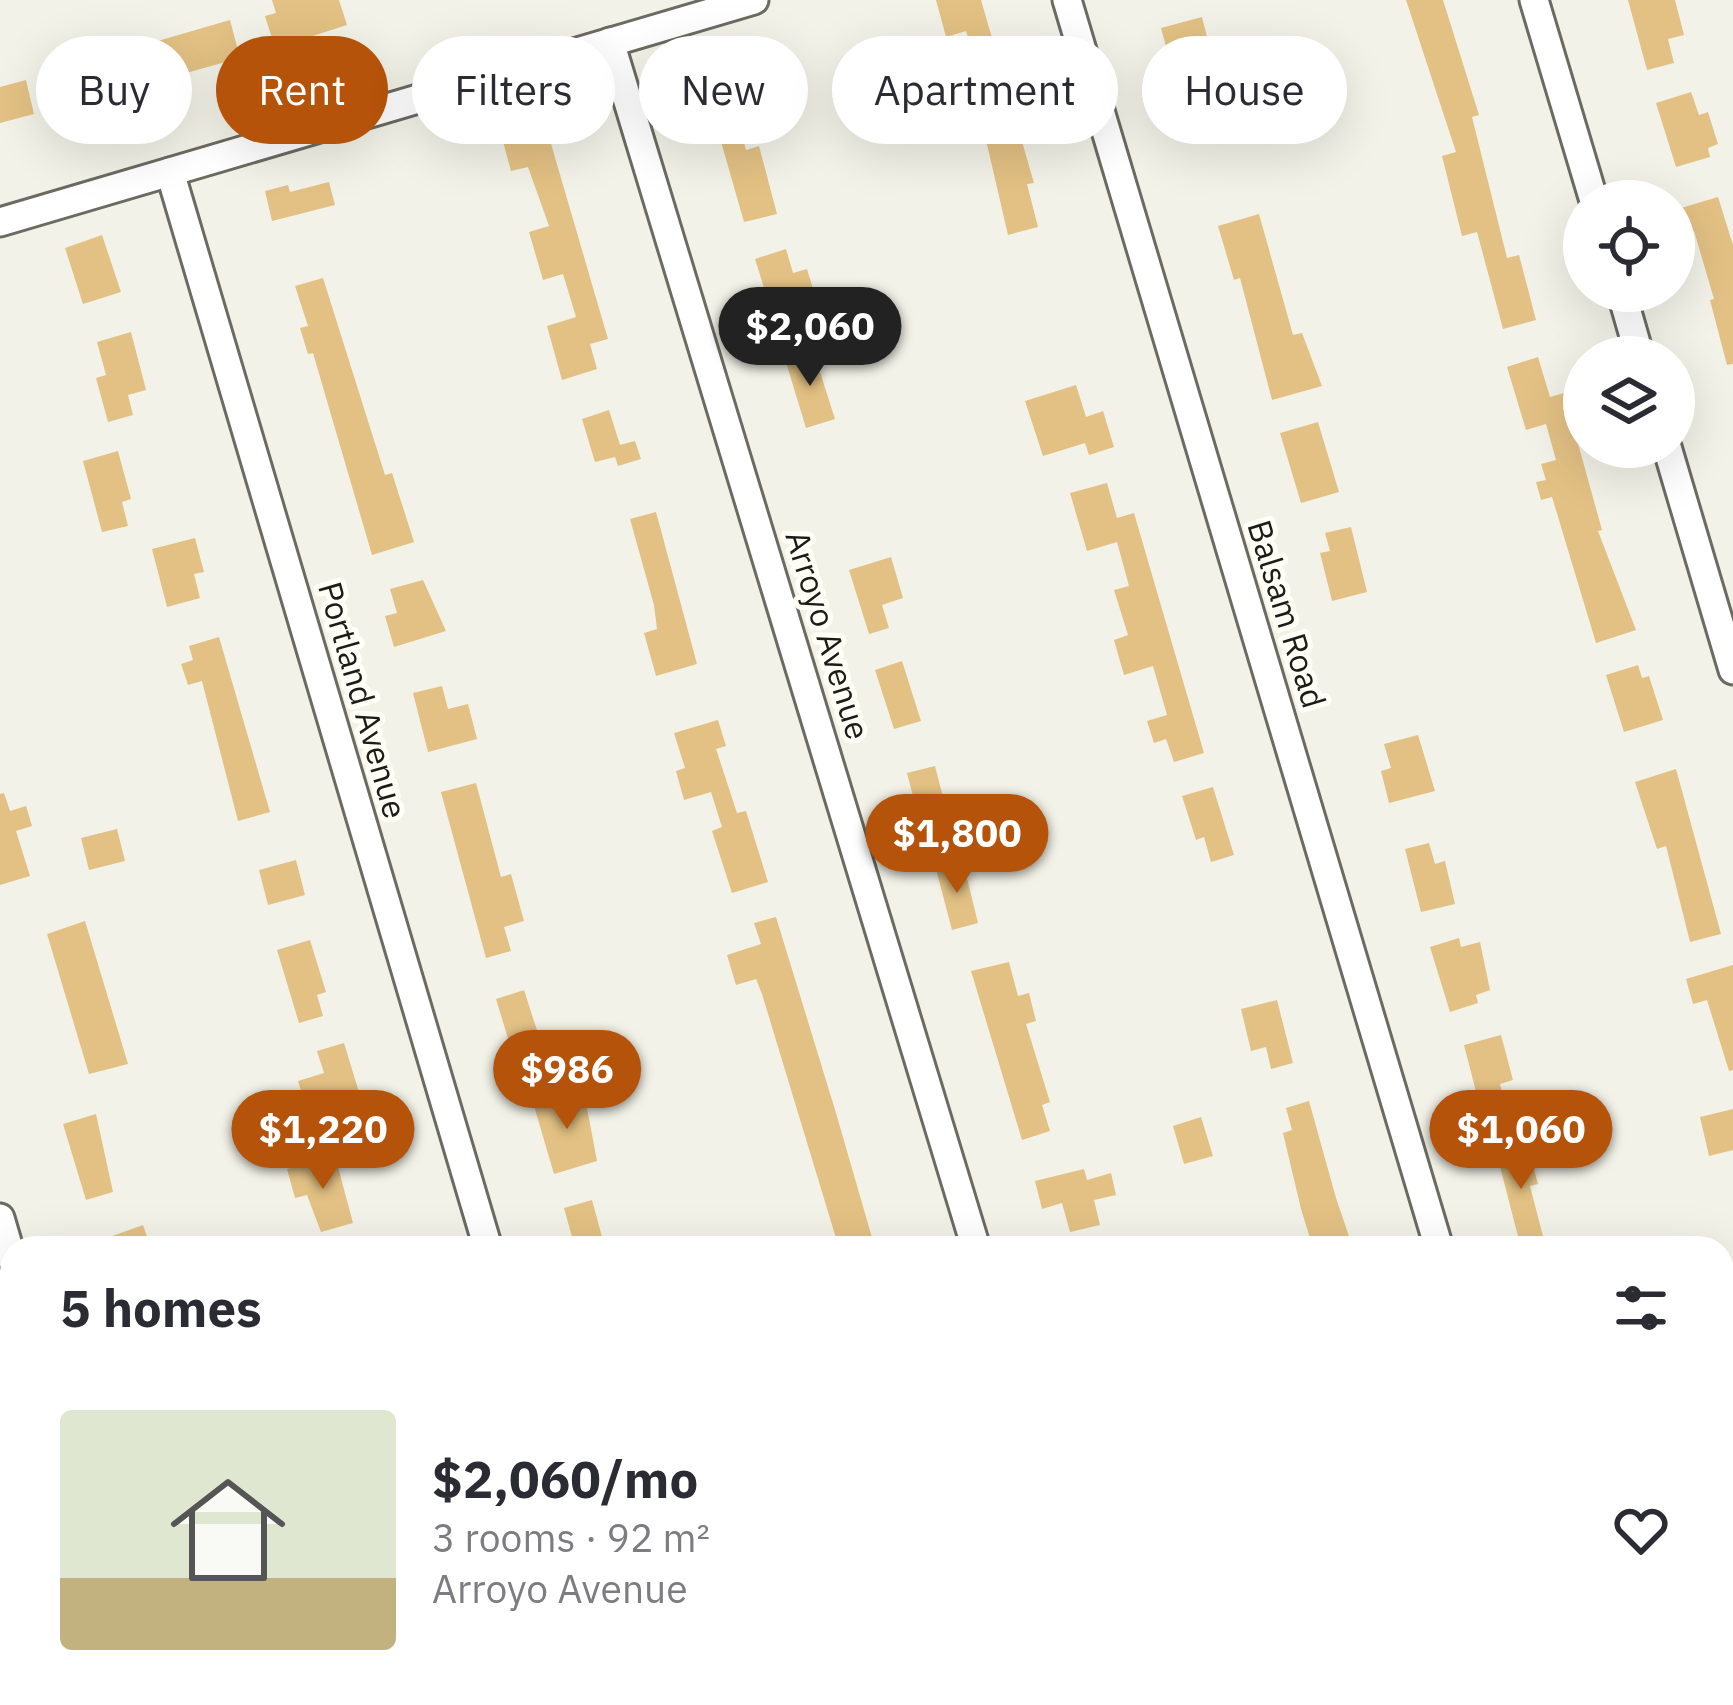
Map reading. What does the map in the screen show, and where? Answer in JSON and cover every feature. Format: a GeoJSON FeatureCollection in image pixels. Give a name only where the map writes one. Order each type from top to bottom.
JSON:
{"type":"FeatureCollection","features":[{"type":"Feature","properties":{"kind":"street"},"geometry":{"type":"LineString","coordinates":[[615,41],[754,0]]}},
{"type":"Feature","properties":{"kind":"street","name":"Balsam Road"},"geometry":{"type":"LineString","coordinates":[[1067,0],[1435,1236]]}},
{"type":"Feature","properties":{"kind":"street"},"geometry":{"type":"LineString","coordinates":[[1534,0],[1588,180]]}},
{"type":"Feature","properties":{"kind":"street","name":"Arroyo Avenue"},"geometry":{"type":"LineString","coordinates":[[615,58],[972,1236]]}},
{"type":"Feature","properties":{"kind":"street"},"geometry":{"type":"LineString","coordinates":[[0,222],[412,100]]}},
{"type":"Feature","properties":{"kind":"street","name":"Portland Avenue"},"geometry":{"type":"LineString","coordinates":[[170,172],[484,1236]]}},
{"type":"Feature","properties":{"kind":"street"},"geometry":{"type":"LineString","coordinates":[[1673,468],[1733,670]]}},
{"type":"Feature","properties":{"kind":"building"},"geometry":{"type":"Polygon","coordinates":[[[272,0],[339,0],[347,25],[313,36],[271,36],[265,16],[276,13],[272,0]]]}},
{"type":"Feature","properties":{"kind":"building"},"geometry":{"type":"Polygon","coordinates":[[[936,0],[981,0],[991,36],[968,36],[966,31],[946,36],[936,0]]]}},
{"type":"Feature","properties":{"kind":"building"},"geometry":{"type":"Polygon","coordinates":[[[1406,0],[1443,0],[1479,115],[1472,117],[1507,258],[1519,255],[1536,320],[1503,329],[1477,232],[1462,236],[1442,156],[1456,152],[1406,0]]]}},
{"type":"Feature","properties":{"kind":"building"},"geometry":{"type":"Polygon","coordinates":[[[1628,0],[1675,0],[1684,35],[1668,39],[1674,63],[1647,70],[1628,0]]]}},
{"type":"Feature","properties":{"kind":"building"},"geometry":{"type":"Polygon","coordinates":[[[1202,17],[1207,36],[1163,36],[1161,28],[1202,17]]]}},
{"type":"Feature","properties":{"kind":"building"},"geometry":{"type":"Polygon","coordinates":[[[230,20],[234,36],[216,36],[216,65],[192,71],[192,36],[175,36],[230,20]]]}},
{"type":"Feature","properties":{"kind":"building"},"geometry":{"type":"Polygon","coordinates":[[[26,80],[34,114],[0,123],[0,87],[26,80]]]}},
{"type":"Feature","properties":{"kind":"building"},"geometry":{"type":"Polygon","coordinates":[[[1691,92],[1699,115],[1708,112],[1718,144],[1708,148],[1710,157],[1676,167],[1656,103],[1691,92]]]}},
{"type":"Feature","properties":{"kind":"building"},"geometry":{"type":"Polygon","coordinates":[[[504,144],[551,144],[608,339],[590,344],[597,369],[562,380],[547,326],[576,317],[563,274],[543,280],[529,232],[549,226],[528,167],[511,171],[504,144]]]}},
{"type":"Feature","properties":{"kind":"building"},"geometry":{"type":"Polygon","coordinates":[[[722,144],[744,144],[746,150],[759,146],[777,214],[744,222],[722,144]]]}},
{"type":"Feature","properties":{"kind":"building"},"geometry":{"type":"Polygon","coordinates":[[[987,144],[1023,144],[1034,183],[1027,184],[1038,227],[1008,235],[987,144]]]}},
{"type":"Feature","properties":{"kind":"building"},"geometry":{"type":"Polygon","coordinates":[[[329,182],[335,205],[272,221],[265,191],[288,185],[290,192],[329,182]]]}},
{"type":"Feature","properties":{"kind":"building"},"geometry":{"type":"Polygon","coordinates":[[[1718,197],[1733,245],[1733,364],[1727,365],[1710,300],[1714,299],[1695,234],[1695,204],[1718,197]]]}},
{"type":"Feature","properties":{"kind":"building"},"geometry":{"type":"Polygon","coordinates":[[[1259,214],[1293,335],[1302,333],[1322,386],[1272,400],[1240,278],[1234,280],[1218,226],[1259,214]]]}},
{"type":"Feature","properties":{"kind":"building"},"geometry":{"type":"Polygon","coordinates":[[[102,235],[121,292],[83,304],[65,248],[102,235]]]}},
{"type":"Feature","properties":{"kind":"building"},"geometry":{"type":"Polygon","coordinates":[[[786,249],[793,273],[807,269],[813,289],[799,293],[806,316],[776,326],[755,259],[786,249]]]}},
{"type":"Feature","properties":{"kind":"building"},"geometry":{"type":"Polygon","coordinates":[[[323,278],[385,475],[392,473],[414,542],[372,555],[313,353],[308,354],[300,328],[308,326],[295,286],[323,278]]]}},
{"type":"Feature","properties":{"kind":"building"},"geometry":{"type":"Polygon","coordinates":[[[131,332],[146,390],[128,395],[133,415],[108,422],[96,378],[106,375],[97,342],[131,332]]]}},
{"type":"Feature","properties":{"kind":"building"},"geometry":{"type":"Polygon","coordinates":[[[813,350],[835,419],[806,428],[785,359],[813,350]]]}},
{"type":"Feature","properties":{"kind":"building"},"geometry":{"type":"Polygon","coordinates":[[[1538,357],[1550,397],[1563,393],[1563,468],[1585,468],[1602,530],[1598,531],[1636,630],[1596,643],[1552,497],[1541,500],[1536,482],[1546,480],[1541,464],[1556,460],[1546,424],[1526,430],[1507,367],[1538,357]]]}},
{"type":"Feature","properties":{"kind":"building"},"geometry":{"type":"Polygon","coordinates":[[[1076,385],[1086,417],[1103,411],[1114,447],[1089,455],[1085,443],[1043,456],[1025,401],[1076,385]]]}},
{"type":"Feature","properties":{"kind":"building"},"geometry":{"type":"Polygon","coordinates":[[[609,410],[620,445],[635,441],[641,459],[618,466],[615,457],[595,462],[582,419],[609,410]]]}},
{"type":"Feature","properties":{"kind":"building"},"geometry":{"type":"Polygon","coordinates":[[[1318,422],[1339,492],[1301,503],[1280,433],[1318,422]]]}},
{"type":"Feature","properties":{"kind":"building"},"geometry":{"type":"Polygon","coordinates":[[[118,451],[131,499],[122,502],[128,526],[102,532],[83,461],[118,451]]]}},
{"type":"Feature","properties":{"kind":"building"},"geometry":{"type":"Polygon","coordinates":[[[1107,483],[1117,518],[1134,513],[1204,753],[1174,762],[1166,739],[1154,743],[1147,721],[1167,715],[1153,666],[1124,675],[1114,640],[1128,635],[1114,590],[1129,586],[1117,542],[1087,551],[1070,493],[1107,483]]]}},
{"type":"Feature","properties":{"kind":"building"},"geometry":{"type":"Polygon","coordinates":[[[656,512],[697,664],[656,676],[644,633],[657,629],[654,605],[630,519],[656,512]]]}},
{"type":"Feature","properties":{"kind":"building"},"geometry":{"type":"Polygon","coordinates":[[[1351,527],[1367,592],[1332,601],[1320,553],[1330,551],[1325,533],[1351,527]]]}},
{"type":"Feature","properties":{"kind":"building"},"geometry":{"type":"Polygon","coordinates":[[[195,538],[204,572],[194,574],[200,598],[167,607],[152,549],[195,538]]]}},
{"type":"Feature","properties":{"kind":"building"},"geometry":{"type":"Polygon","coordinates":[[[891,557],[903,598],[882,605],[889,628],[869,634],[849,570],[891,557]]]}},
{"type":"Feature","properties":{"kind":"building"},"geometry":{"type":"Polygon","coordinates":[[[423,580],[446,631],[394,647],[385,616],[397,613],[390,589],[423,580]]]}},
{"type":"Feature","properties":{"kind":"building"},"geometry":{"type":"Polygon","coordinates":[[[219,637],[270,812],[238,821],[202,681],[188,685],[181,664],[193,660],[189,646],[219,637]]]}},
{"type":"Feature","properties":{"kind":"building"},"geometry":{"type":"Polygon","coordinates":[[[902,661],[921,721],[894,729],[875,670],[902,661]]]}},
{"type":"Feature","properties":{"kind":"building"},"geometry":{"type":"Polygon","coordinates":[[[1638,665],[1642,678],[1649,676],[1663,720],[1624,732],[1606,675],[1638,665]]]}},
{"type":"Feature","properties":{"kind":"building"},"geometry":{"type":"Polygon","coordinates":[[[442,686],[448,709],[468,704],[477,739],[428,752],[413,693],[442,686]]]}},
{"type":"Feature","properties":{"kind":"building"},"geometry":{"type":"Polygon","coordinates":[[[718,720],[726,746],[716,749],[737,813],[746,811],[768,882],[732,893],[712,831],[722,827],[711,792],[684,800],[676,771],[685,768],[674,733],[718,720]]]}},
{"type":"Feature","properties":{"kind":"building"},"geometry":{"type":"Polygon","coordinates":[[[1418,735],[1435,791],[1389,803],[1381,771],[1391,768],[1384,744],[1418,735]]]}},
{"type":"Feature","properties":{"kind":"building"},"geometry":{"type":"Polygon","coordinates":[[[935,766],[950,824],[922,831],[907,773],[935,766]]]}},
{"type":"Feature","properties":{"kind":"building"},"geometry":{"type":"Polygon","coordinates":[[[1676,769],[1721,934],[1690,942],[1666,846],[1657,849],[1635,782],[1676,769]]]}},
{"type":"Feature","properties":{"kind":"building"},"geometry":{"type":"Polygon","coordinates":[[[476,783],[501,877],[511,874],[524,921],[504,927],[511,951],[486,958],[441,792],[476,783]]]}},
{"type":"Feature","properties":{"kind":"building"},"geometry":{"type":"Polygon","coordinates":[[[1213,787],[1234,855],[1211,862],[1204,837],[1196,840],[1182,796],[1213,787]]]}},
{"type":"Feature","properties":{"kind":"building"},"geometry":{"type":"Polygon","coordinates":[[[4,793],[10,811],[26,806],[32,826],[16,831],[30,876],[0,885],[0,794],[4,793]]]}},
{"type":"Feature","properties":{"kind":"building"},"geometry":{"type":"Polygon","coordinates":[[[117,829],[125,861],[89,870],[81,838],[117,829]]]}},
{"type":"Feature","properties":{"kind":"building"},"geometry":{"type":"Polygon","coordinates":[[[1429,843],[1435,864],[1445,861],[1455,904],[1421,912],[1405,849],[1429,843]]]}},
{"type":"Feature","properties":{"kind":"building"},"geometry":{"type":"Polygon","coordinates":[[[296,860],[305,895],[268,905],[259,870],[296,860]]]}},
{"type":"Feature","properties":{"kind":"building"},"geometry":{"type":"Polygon","coordinates":[[[963,862],[978,923],[952,930],[936,869],[963,862]]]}},
{"type":"Feature","properties":{"kind":"building"},"geometry":{"type":"Polygon","coordinates":[[[776,917],[872,1236],[835,1236],[762,994],[756,979],[736,985],[727,955],[761,944],[754,923],[776,917]]]}},
{"type":"Feature","properties":{"kind":"building"},"geometry":{"type":"Polygon","coordinates":[[[85,921],[128,1064],[89,1074],[47,934],[85,921]]]}},
{"type":"Feature","properties":{"kind":"building"},"geometry":{"type":"Polygon","coordinates":[[[1459,938],[1461,947],[1480,942],[1490,990],[1476,995],[1478,1003],[1450,1012],[1430,947],[1459,938]]]}},
{"type":"Feature","properties":{"kind":"building"},"geometry":{"type":"Polygon","coordinates":[[[310,940],[326,992],[317,995],[323,1016],[299,1023],[277,950],[310,940]]]}},
{"type":"Feature","properties":{"kind":"building"},"geometry":{"type":"Polygon","coordinates":[[[1009,962],[1018,996],[1029,993],[1036,1021],[1026,1024],[1050,1102],[1042,1105],[1050,1131],[1022,1140],[971,971],[1009,962]]]}},
{"type":"Feature","properties":{"kind":"building"},"geometry":{"type":"Polygon","coordinates":[[[1733,965],[1733,1070],[1729,1071],[1707,1000],[1693,1004],[1686,979],[1733,965]]]}},
{"type":"Feature","properties":{"kind":"building"},"geometry":{"type":"Polygon","coordinates":[[[524,990],[543,1049],[514,1058],[496,999],[524,990]]]}},
{"type":"Feature","properties":{"kind":"building"},"geometry":{"type":"Polygon","coordinates":[[[1277,1000],[1293,1063],[1271,1069],[1266,1047],[1251,1051],[1241,1009],[1277,1000]]]}},
{"type":"Feature","properties":{"kind":"building"},"geometry":{"type":"Polygon","coordinates":[[[1501,1035],[1513,1080],[1500,1084],[1506,1109],[1482,1115],[1464,1045],[1501,1035]]]}},
{"type":"Feature","properties":{"kind":"building"},"geometry":{"type":"Polygon","coordinates":[[[344,1043],[366,1115],[331,1125],[324,1102],[306,1107],[298,1081],[324,1073],[317,1051],[344,1043]]]}},
{"type":"Feature","properties":{"kind":"building"},"geometry":{"type":"Polygon","coordinates":[[[584,1092],[597,1161],[554,1174],[534,1106],[584,1092]]]}},
{"type":"Feature","properties":{"kind":"building"},"geometry":{"type":"Polygon","coordinates":[[[1309,1101],[1349,1236],[1309,1236],[1283,1133],[1292,1130],[1286,1108],[1309,1101]]]}},
{"type":"Feature","properties":{"kind":"building"},"geometry":{"type":"Polygon","coordinates":[[[1733,1109],[1733,1150],[1709,1156],[1700,1117],[1733,1109]]]}},
{"type":"Feature","properties":{"kind":"building"},"geometry":{"type":"Polygon","coordinates":[[[96,1114],[113,1192],[86,1200],[63,1124],[96,1114]]]}},
{"type":"Feature","properties":{"kind":"building"},"geometry":{"type":"Polygon","coordinates":[[[1201,1117],[1213,1156],[1184,1164],[1173,1126],[1201,1117]]]}},
{"type":"Feature","properties":{"kind":"building"},"geometry":{"type":"Polygon","coordinates":[[[1526,1139],[1538,1184],[1530,1186],[1543,1236],[1518,1236],[1495,1147],[1526,1139]]]}},
{"type":"Feature","properties":{"kind":"building"},"geometry":{"type":"Polygon","coordinates":[[[335,1156],[353,1223],[321,1232],[307,1195],[295,1198],[287,1169],[335,1156]]]}},
{"type":"Feature","properties":{"kind":"building"},"geometry":{"type":"Polygon","coordinates":[[[1084,1169],[1087,1180],[1111,1173],[1116,1195],[1094,1200],[1100,1225],[1070,1232],[1062,1203],[1042,1209],[1035,1181],[1084,1169]]]}},
{"type":"Feature","properties":{"kind":"building"},"geometry":{"type":"Polygon","coordinates":[[[592,1200],[602,1236],[572,1236],[564,1208],[592,1200]]]}},
{"type":"Feature","properties":{"kind":"building"},"geometry":{"type":"Polygon","coordinates":[[[143,1225],[147,1236],[112,1236],[143,1225]]]}}]}
